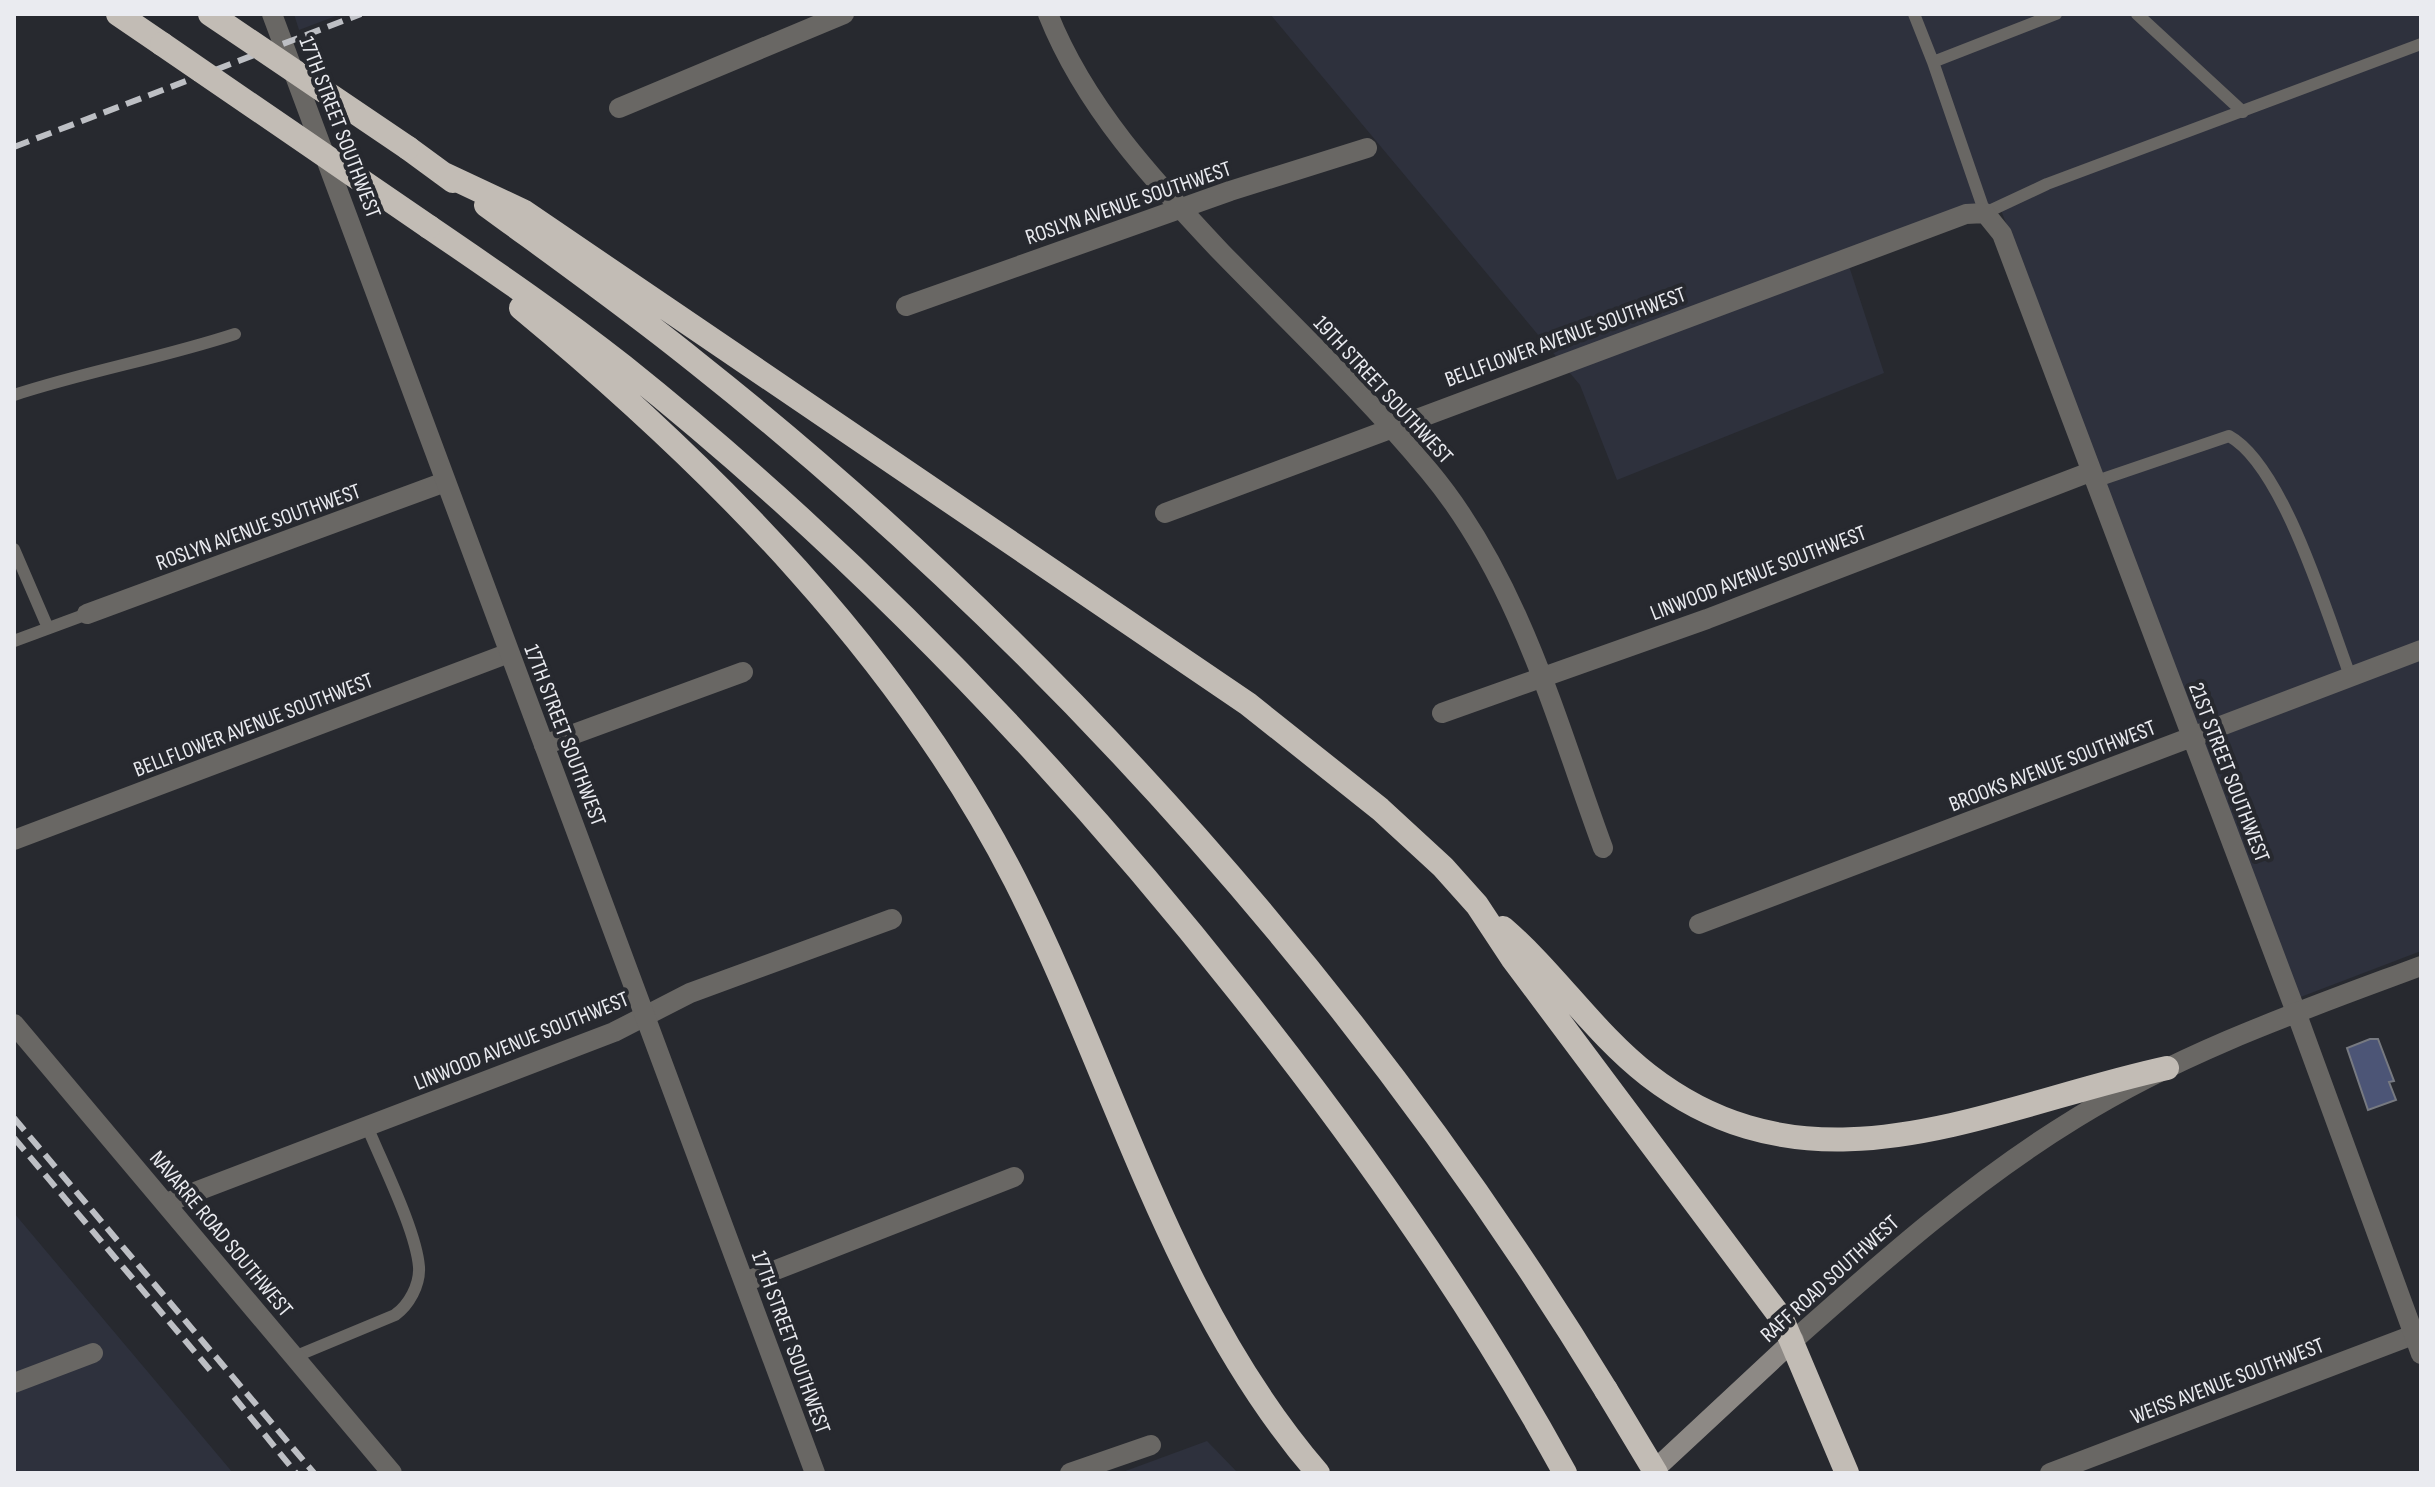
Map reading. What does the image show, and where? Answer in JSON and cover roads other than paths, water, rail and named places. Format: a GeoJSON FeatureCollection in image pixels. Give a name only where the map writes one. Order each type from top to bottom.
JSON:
{"type":"FeatureCollection","features":[{"type":"Feature","properties":{"kind":"highway"},"geometry":{"type":"LineString","coordinates":[[118,14],[429,227],[623,366],[755,476],[874,587],[1016,731],[1192,932],[1337,1119],[1448,1280],[1565,1473]]}},
{"type":"Feature","properties":{"kind":"highway"},"geometry":{"type":"LineString","coordinates":[[210,14],[408,148],[697,363],[848,490],[982,615],[1147,783],[1318,982],[1418,1111],[1554,1305],[1654,1473]]}},
{"type":"Feature","properties":{"kind":"highway"},"geometry":{"type":"LineString","coordinates":[[442,173],[523,211],[1248,704],[1380,809],[1477,905],[1520,942],[1622,1053],[1650,1077],[1700,1108],[1760,1130],[1835,1142],[1880,1139],[1973,1120],[2091,1084],[2167,1068]]}},
{"type":"Feature","properties":{"kind":"highway"},"geometry":{"type":"LineString","coordinates":[[429,227],[619,393],[760,531],[883,673],[942,752],[1017,885],[1202,1295],[1252,1385],[1318,1473]]}},
{"type":"Feature","properties":{"kind":"highway"},"geometry":{"type":"LineString","coordinates":[[1477,905],[1512,958],[1738,1257],[1794,1340],[1847,1473]]}},
{"type":"Feature","properties":{"kind":"main road","name":"RAFF ROAD SOUTHWEST"},"geometry":{"type":"LineString","coordinates":[[1654,1473],[1794,1340]]}},
{"type":"Feature","properties":{"kind":"street","name":"17TH STREET SOUTHWEST"},"geometry":{"type":"LineString","coordinates":[[272,14],[371,273],[445,482],[815,1473]]}},
{"type":"Feature","properties":{"kind":"street"},"geometry":{"type":"LineString","coordinates":[[619,108],[844,14]]}},
{"type":"Feature","properties":{"kind":"street","name":"19TH STREET SOUTHWEST"},"geometry":{"type":"LineString","coordinates":[[1048,14],[1089,97],[1126,147],[1181,209],[1390,427],[1430,473],[1478,540],[1516,614],[1603,848]]}},
{"type":"Feature","properties":{"kind":"street","name":"ROSLYN AVENUE SOUTHWEST"},"geometry":{"type":"LineString","coordinates":[[906,306],[1181,209],[1367,148]]}},
{"type":"Feature","properties":{"kind":"street","name":"BELLFLOWER AVENUE SOUTHWEST"},"geometry":{"type":"LineString","coordinates":[[1165,513],[1836,260],[1966,214],[1985,213]]}},
{"type":"Feature","properties":{"kind":"street","name":"21ST STREET SOUTHWEST"},"geometry":{"type":"LineString","coordinates":[[1985,213],[2002,234],[2419,1340]]}},
{"type":"Feature","properties":{"kind":"street","name":"LINWOOD AVENUE SOUTHWEST"},"geometry":{"type":"LineString","coordinates":[[1442,713],[2092,477]]}},
{"type":"Feature","properties":{"kind":"street","name":"ROSLYN AVENUE SOUTHWEST"},"geometry":{"type":"LineString","coordinates":[[87,614],[445,482]]}},
{"type":"Feature","properties":{"kind":"street","name":"BROOKS AVENUE SOUTHWEST"},"geometry":{"type":"LineString","coordinates":[[1699,924],[2421,650]]}},
{"type":"Feature","properties":{"kind":"street","name":"BELLFLOWER AVENUE SOUTHWEST"},"geometry":{"type":"LineString","coordinates":[[14,840],[509,653]]}},
{"type":"Feature","properties":{"kind":"street"},"geometry":{"type":"LineString","coordinates":[[544,745],[743,672]]}},
{"type":"Feature","properties":{"kind":"street","name":"LINWOOD AVENUE SOUTHWEST"},"geometry":{"type":"LineString","coordinates":[[166,1203],[614,1032],[690,993],[892,919]]}},
{"type":"Feature","properties":{"kind":"street","name":"RAFF ROAD SOUTHWEST"},"geometry":{"type":"LineString","coordinates":[[1794,1340],[1946,1207],[2050,1134],[2167,1068],[2296,1012],[2421,966]]}},
{"type":"Feature","properties":{"kind":"street","name":"NAVARRE ROAD SOUTHWEST"},"geometry":{"type":"LineString","coordinates":[[14,1024],[392,1473]]}},
{"type":"Feature","properties":{"kind":"street"},"geometry":{"type":"LineString","coordinates":[[745,1282],[1014,1177]]}},
{"type":"Feature","properties":{"kind":"street","name":"WEISS AVENUE SOUTHWEST"},"geometry":{"type":"LineString","coordinates":[[2050,1473],[2419,1340]]}},
{"type":"Feature","properties":{"kind":"street"},"geometry":{"type":"LineString","coordinates":[[14,1383],[93,1353]]}},
{"type":"Feature","properties":{"kind":"street"},"geometry":{"type":"LineString","coordinates":[[1074,1472],[1151,1445]]}},
{"type":"Feature","properties":{"kind":"lane"},"geometry":{"type":"LineString","coordinates":[[1914,14],[1985,213],[2047,184],[2421,44]]}},
{"type":"Feature","properties":{"kind":"lane"},"geometry":{"type":"LineString","coordinates":[[1933,62],[2056,14]]}},
{"type":"Feature","properties":{"kind":"lane"},"geometry":{"type":"LineString","coordinates":[[2137,14],[2243,112]]}},
{"type":"Feature","properties":{"kind":"lane"},"geometry":{"type":"LineString","coordinates":[[14,395],[53,382],[163,358],[235,334]]}},
{"type":"Feature","properties":{"kind":"lane"},"geometry":{"type":"LineString","coordinates":[[2092,477],[2229,436],[2245,444],[2286,510],[2351,678]]}},
{"type":"Feature","properties":{"kind":"lane"},"geometry":{"type":"LineString","coordinates":[[14,549],[48,628]]}},
{"type":"Feature","properties":{"kind":"lane"},"geometry":{"type":"LineString","coordinates":[[14,641],[87,614]]}},
{"type":"Feature","properties":{"kind":"lane"},"geometry":{"type":"LineString","coordinates":[[294,1357],[395,1315],[405,1308],[417,1281],[419,1266],[411,1237],[367,1126]]}},
{"type":"Feature","properties":{"kind":"railway"},"geometry":{"type":"LineString","coordinates":[[14,147],[361,14]]}},
{"type":"Feature","properties":{"kind":"railway"},"geometry":{"type":"LineString","coordinates":[[14,1118],[314,1473]]}},
{"type":"Feature","properties":{"kind":"railway"},"geometry":{"type":"LineString","coordinates":[[14,1138],[210,1370]]}},
{"type":"Feature","properties":{"kind":"railway"},"geometry":{"type":"LineString","coordinates":[[234,1397],[296,1473]]}}]}
